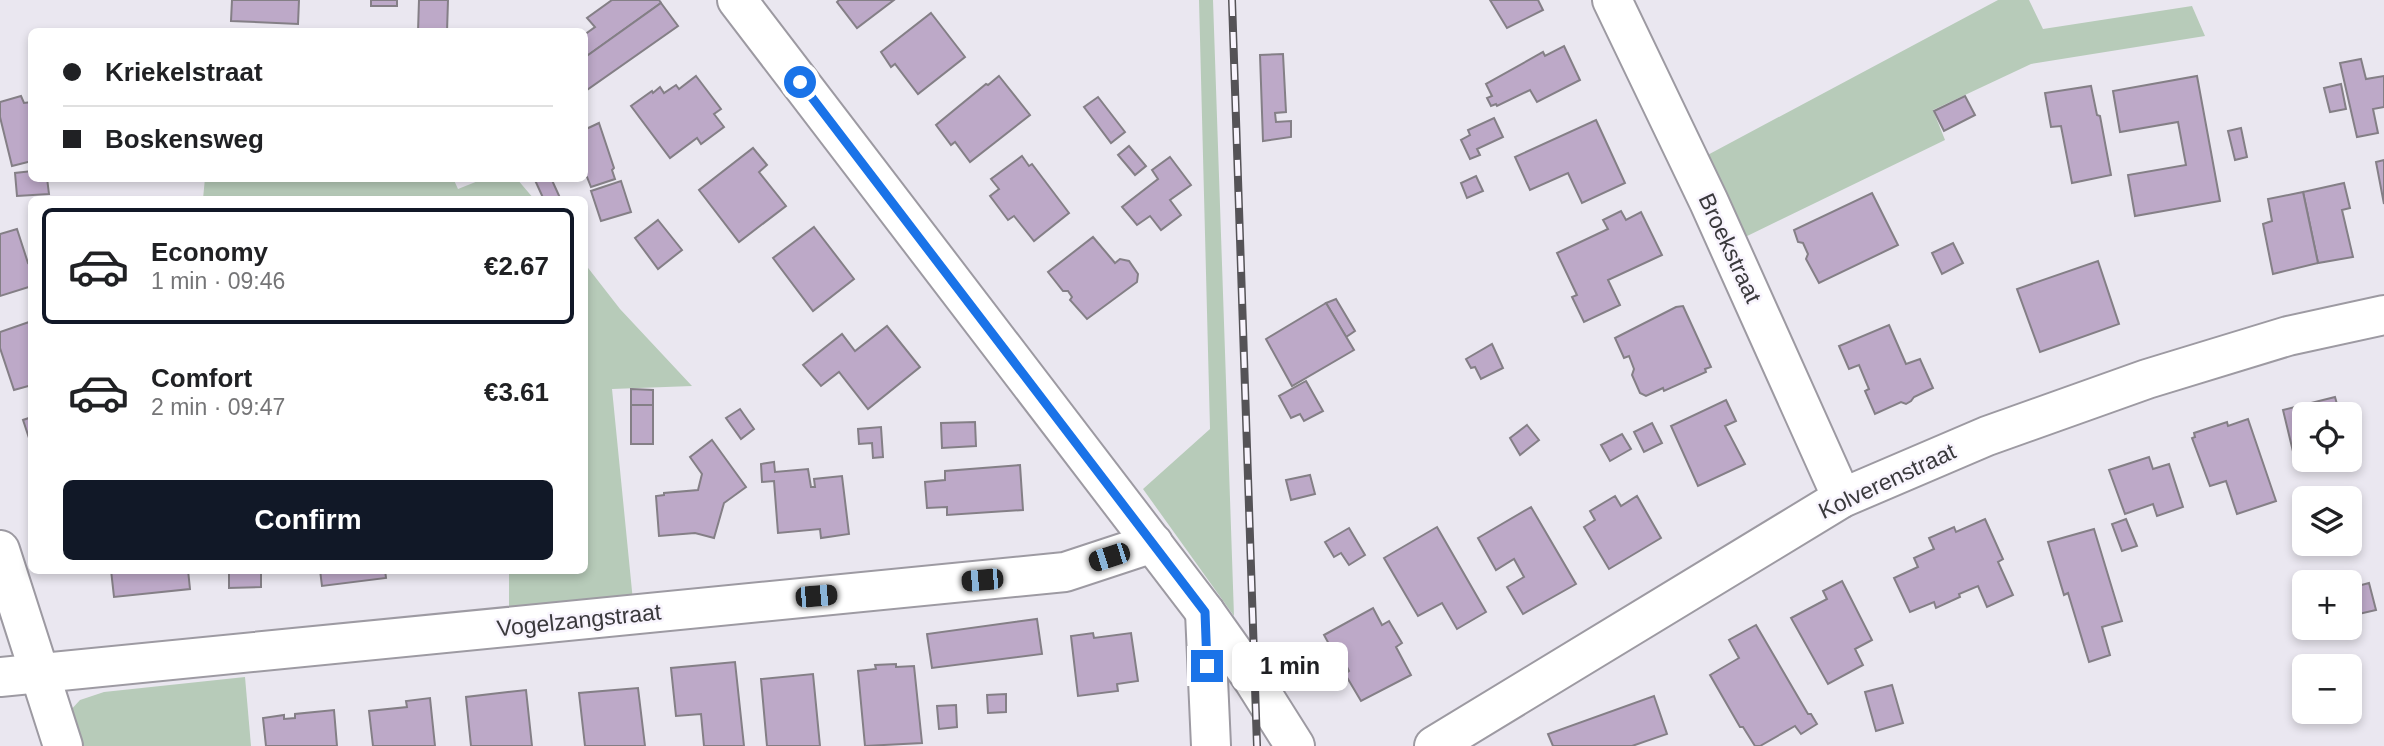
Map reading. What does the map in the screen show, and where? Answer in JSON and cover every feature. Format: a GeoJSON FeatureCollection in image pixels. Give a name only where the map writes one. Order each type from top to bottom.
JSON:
{"type":"FeatureCollection","features":[{"type":"Feature","properties":{"kind":"street"},"geometry":{"type":"LineString","coordinates":[[737,0],[1205,612],[1254,681],[1295,746]]}},
{"type":"Feature","properties":{"kind":"street","name":"Broekstraat"},"geometry":{"type":"LineString","coordinates":[[1612,0],[1721,228],[1842,498]]}},
{"type":"Feature","properties":{"kind":"street","name":"Kolverenstraat"},"geometry":{"type":"LineString","coordinates":[[1434,746],[1842,498],[1987,436],[2147,379],[2288,336],[2384,315]]}},
{"type":"Feature","properties":{"kind":"street","name":"Vogelzangstraat"},"geometry":{"type":"LineString","coordinates":[[0,677],[1065,572],[1153,543]]}},
{"type":"Feature","properties":{"kind":"street"},"geometry":{"type":"LineString","coordinates":[[0,550],[63,746]]}},
{"type":"Feature","properties":{"kind":"street"},"geometry":{"type":"LineString","coordinates":[[1205,612],[1211,746]]}},
{"type":"Feature","properties":{"kind":"green space"},"geometry":{"type":"Polygon","coordinates":[[[1199,0],[1213,0],[1234,616],[1143,489],[1210,429],[1199,0]]]}},
{"type":"Feature","properties":{"kind":"green space"},"geometry":{"type":"Polygon","coordinates":[[[1998,0],[2029,0],[2043,29],[2192,6],[2205,36],[2031,64],[1933,110],[1945,140],[1739,240],[1702,158],[1998,0]]]}},
{"type":"Feature","properties":{"kind":"green space"},"geometry":{"type":"Polygon","coordinates":[[[205,182],[455,182],[458,189],[476,182],[520,182],[531,196],[203,196],[205,182]]]}},
{"type":"Feature","properties":{"kind":"green space"},"geometry":{"type":"Polygon","coordinates":[[[588,268],[620,309],[692,386],[612,389],[633,601],[509,612],[509,574],[588,574],[588,268]]]}},
{"type":"Feature","properties":{"kind":"green space"},"geometry":{"type":"Polygon","coordinates":[[[245,677],[251,746],[73,746],[69,712],[80,700],[104,692],[245,677]]]}},
{"type":"Feature","properties":{"kind":"building"},"geometry":{"type":"Polygon","coordinates":[[[232,0],[299,0],[298,24],[231,21],[232,0]]]}},
{"type":"Feature","properties":{"kind":"building"},"geometry":{"type":"Polygon","coordinates":[[[371,0],[397,0],[397,6],[371,6],[371,0]]]}},
{"type":"Feature","properties":{"kind":"building"},"geometry":{"type":"Polygon","coordinates":[[[419,0],[448,0],[447,28],[418,28],[419,0]]]}},
{"type":"Feature","properties":{"kind":"building"},"geometry":{"type":"Polygon","coordinates":[[[612,0],[659,0],[661,3],[588,55],[588,32],[595,27],[587,18],[612,0]]]}},
{"type":"Feature","properties":{"kind":"building"},"geometry":{"type":"Polygon","coordinates":[[[894,0],[857,28],[837,2],[894,0]]]}},
{"type":"Feature","properties":{"kind":"building"},"geometry":{"type":"Polygon","coordinates":[[[1490,0],[1538,0],[1543,10],[1507,28],[1490,0]]]}},
{"type":"Feature","properties":{"kind":"building"},"geometry":{"type":"Polygon","coordinates":[[[661,3],[678,26],[588,89],[588,55],[661,3]]]}},
{"type":"Feature","properties":{"kind":"building"},"geometry":{"type":"Polygon","coordinates":[[[931,13],[965,57],[918,94],[895,64],[891,67],[881,52],[931,13]]]}},
{"type":"Feature","properties":{"kind":"building"},"geometry":{"type":"Polygon","coordinates":[[[1564,46],[1580,80],[1537,102],[1530,90],[1497,106],[1491,106],[1487,98],[1492,96],[1486,84],[1543,52],[1545,56],[1564,46]]]}},
{"type":"Feature","properties":{"kind":"building"},"geometry":{"type":"Polygon","coordinates":[[[1283,54],[1286,112],[1275,113],[1276,122],[1291,121],[1291,137],[1263,141],[1260,55],[1283,54]]]}},
{"type":"Feature","properties":{"kind":"building"},"geometry":{"type":"Polygon","coordinates":[[[2361,59],[2366,79],[2384,76],[2384,107],[2373,109],[2378,133],[2357,137],[2340,63],[2361,59]]]}},
{"type":"Feature","properties":{"kind":"building"},"geometry":{"type":"Polygon","coordinates":[[[696,76],[721,109],[714,114],[724,127],[701,144],[697,138],[670,158],[631,106],[660,87],[664,93],[676,85],[679,89],[696,76]]]}},
{"type":"Feature","properties":{"kind":"building"},"geometry":{"type":"Polygon","coordinates":[[[999,76],[1030,115],[970,162],[955,142],[951,145],[936,125],[999,76]]]}},
{"type":"Feature","properties":{"kind":"building"},"geometry":{"type":"Polygon","coordinates":[[[2197,76],[2220,201],[2135,216],[2128,175],[2186,165],[2178,122],[2120,132],[2113,91],[2197,76]]]}},
{"type":"Feature","properties":{"kind":"building"},"geometry":{"type":"Polygon","coordinates":[[[2341,84],[2346,109],[2330,112],[2324,88],[2341,84]]]}},
{"type":"Feature","properties":{"kind":"building"},"geometry":{"type":"Polygon","coordinates":[[[2091,86],[2097,115],[2100,116],[2111,175],[2072,183],[2061,126],[2051,127],[2045,93],[2091,86]]]}},
{"type":"Feature","properties":{"kind":"building"},"geometry":{"type":"Polygon","coordinates":[[[21,96],[24,103],[28,102],[28,162],[12,166],[0,117],[0,102],[21,96]]]}},
{"type":"Feature","properties":{"kind":"building"},"geometry":{"type":"Polygon","coordinates":[[[1965,96],[1975,115],[1944,131],[1934,111],[1965,96]]]}},
{"type":"Feature","properties":{"kind":"building"},"geometry":{"type":"Polygon","coordinates":[[[1098,97],[1125,132],[1111,143],[1084,107],[1098,97]]]}},
{"type":"Feature","properties":{"kind":"building"},"geometry":{"type":"Polygon","coordinates":[[[1494,118],[1503,137],[1477,149],[1480,155],[1470,159],[1461,140],[1470,135],[1468,130],[1494,118]]]}},
{"type":"Feature","properties":{"kind":"building"},"geometry":{"type":"Polygon","coordinates":[[[1596,120],[1625,183],[1582,203],[1568,173],[1530,190],[1515,157],[1596,120]]]}},
{"type":"Feature","properties":{"kind":"building"},"geometry":{"type":"Polygon","coordinates":[[[599,123],[615,179],[591,187],[588,180],[588,128],[599,123]]]}},
{"type":"Feature","properties":{"kind":"building"},"geometry":{"type":"Polygon","coordinates":[[[2241,128],[2247,157],[2235,160],[2228,131],[2241,128]]]}},
{"type":"Feature","properties":{"kind":"building"},"geometry":{"type":"Polygon","coordinates":[[[1129,146],[1146,166],[1135,175],[1118,155],[1129,146]]]}},
{"type":"Feature","properties":{"kind":"building"},"geometry":{"type":"Polygon","coordinates":[[[753,148],[767,165],[759,172],[786,206],[739,242],[699,190],[753,148]]]}},
{"type":"Feature","properties":{"kind":"building"},"geometry":{"type":"Polygon","coordinates":[[[1022,156],[1029,166],[1032,164],[1069,213],[1034,241],[1014,216],[1008,220],[990,196],[999,189],[991,179],[1022,156]]]}},
{"type":"Feature","properties":{"kind":"building"},"geometry":{"type":"Polygon","coordinates":[[[1170,157],[1191,185],[1170,200],[1181,215],[1161,230],[1150,216],[1137,225],[1122,207],[1158,179],[1152,170],[1170,157]]]}},
{"type":"Feature","properties":{"kind":"building"},"geometry":{"type":"Polygon","coordinates":[[[2384,160],[2384,204],[2376,162],[2384,160]]]}},
{"type":"Feature","properties":{"kind":"building"},"geometry":{"type":"Polygon","coordinates":[[[28,171],[28,182],[48,182],[49,194],[17,196],[15,173],[28,171]]]}},
{"type":"Feature","properties":{"kind":"building"},"geometry":{"type":"Polygon","coordinates":[[[1476,176],[1483,191],[1467,198],[1461,183],[1476,176]]]}},
{"type":"Feature","properties":{"kind":"building"},"geometry":{"type":"Polygon","coordinates":[[[621,181],[631,212],[601,221],[591,191],[621,181]]]}},
{"type":"Feature","properties":{"kind":"building"},"geometry":{"type":"Polygon","coordinates":[[[536,182],[553,182],[559,196],[542,196],[536,182]]]}},
{"type":"Feature","properties":{"kind":"building"},"geometry":{"type":"Polygon","coordinates":[[[2344,183],[2350,208],[2342,210],[2353,257],[2318,263],[2303,192],[2344,183]]]}},
{"type":"Feature","properties":{"kind":"building"},"geometry":{"type":"Polygon","coordinates":[[[2303,192],[2318,263],[2273,274],[2263,224],[2272,221],[2268,199],[2303,192]]]}},
{"type":"Feature","properties":{"kind":"building"},"geometry":{"type":"Polygon","coordinates":[[[1872,193],[1898,245],[1819,283],[1806,259],[1808,254],[1803,243],[1798,242],[1794,230],[1872,193]]]}},
{"type":"Feature","properties":{"kind":"building"},"geometry":{"type":"Polygon","coordinates":[[[1621,211],[1626,220],[1641,212],[1662,255],[1608,280],[1620,305],[1584,322],[1572,297],[1577,295],[1557,253],[1608,229],[1603,220],[1621,211]]]}},
{"type":"Feature","properties":{"kind":"building"},"geometry":{"type":"Polygon","coordinates":[[[658,220],[682,250],[658,269],[635,238],[658,220]]]}},
{"type":"Feature","properties":{"kind":"building"},"geometry":{"type":"Polygon","coordinates":[[[814,227],[854,279],[813,311],[773,258],[814,227]]]}},
{"type":"Feature","properties":{"kind":"building"},"geometry":{"type":"Polygon","coordinates":[[[17,229],[28,263],[28,287],[0,296],[0,234],[17,229]]]}},
{"type":"Feature","properties":{"kind":"building"},"geometry":{"type":"Polygon","coordinates":[[[1093,237],[1115,263],[1120,259],[1129,261],[1138,274],[1137,282],[1087,319],[1070,300],[1072,297],[1068,291],[1063,291],[1048,272],[1093,237]]]}},
{"type":"Feature","properties":{"kind":"building"},"geometry":{"type":"Polygon","coordinates":[[[1953,243],[1963,263],[1942,274],[1932,253],[1953,243]]]}},
{"type":"Feature","properties":{"kind":"building"},"geometry":{"type":"Polygon","coordinates":[[[2098,261],[2119,324],[2040,352],[2017,289],[2098,261]]]}},
{"type":"Feature","properties":{"kind":"building"},"geometry":{"type":"Polygon","coordinates":[[[1336,299],[1355,331],[1346,337],[1326,303],[1336,299]]]}},
{"type":"Feature","properties":{"kind":"building"},"geometry":{"type":"Polygon","coordinates":[[[1326,303],[1354,350],[1292,386],[1266,339],[1326,303]]]}},
{"type":"Feature","properties":{"kind":"building"},"geometry":{"type":"Polygon","coordinates":[[[1683,306],[1711,367],[1705,369],[1706,372],[1664,391],[1663,388],[1646,396],[1640,393],[1632,375],[1634,369],[1629,356],[1624,358],[1615,338],[1683,306]]]}},
{"type":"Feature","properties":{"kind":"building"},"geometry":{"type":"Polygon","coordinates":[[[28,322],[28,386],[14,390],[0,348],[0,332],[28,322]]]}},
{"type":"Feature","properties":{"kind":"building"},"geometry":{"type":"Polygon","coordinates":[[[1889,325],[1906,364],[1920,359],[1933,388],[1906,404],[1901,402],[1875,414],[1865,391],[1869,389],[1859,365],[1849,369],[1839,346],[1889,325]]]}},
{"type":"Feature","properties":{"kind":"building"},"geometry":{"type":"Polygon","coordinates":[[[887,326],[920,367],[868,409],[839,372],[821,386],[803,365],[842,334],[855,351],[887,326]]]}},
{"type":"Feature","properties":{"kind":"building"},"geometry":{"type":"Polygon","coordinates":[[[1492,344],[1503,368],[1481,379],[1475,367],[1471,368],[1466,359],[1492,344]]]}},
{"type":"Feature","properties":{"kind":"building"},"geometry":{"type":"Polygon","coordinates":[[[1306,381],[1323,411],[1304,421],[1300,414],[1291,418],[1279,396],[1306,381]]]}},
{"type":"Feature","properties":{"kind":"building"},"geometry":{"type":"Polygon","coordinates":[[[631,389],[653,390],[653,405],[631,405],[631,389]]]}},
{"type":"Feature","properties":{"kind":"building"},"geometry":{"type":"Polygon","coordinates":[[[2335,397],[2336,402],[2315,402],[2335,397]]]}},
{"type":"Feature","properties":{"kind":"building"},"geometry":{"type":"Polygon","coordinates":[[[1726,400],[1736,421],[1725,426],[1745,464],[1698,486],[1671,426],[1726,400]]]}},
{"type":"Feature","properties":{"kind":"building"},"geometry":{"type":"Polygon","coordinates":[[[631,405],[653,405],[653,444],[631,444],[631,405]]]}},
{"type":"Feature","properties":{"kind":"building"},"geometry":{"type":"Polygon","coordinates":[[[2292,408],[2292,447],[2283,410],[2292,408]]]}},
{"type":"Feature","properties":{"kind":"building"},"geometry":{"type":"Polygon","coordinates":[[[740,409],[754,429],[741,439],[726,418],[740,409]]]}},
{"type":"Feature","properties":{"kind":"building"},"geometry":{"type":"Polygon","coordinates":[[[28,418],[28,435],[23,420],[28,418]]]}},
{"type":"Feature","properties":{"kind":"building"},"geometry":{"type":"Polygon","coordinates":[[[2248,419],[2276,501],[2237,514],[2226,481],[2210,486],[2192,438],[2195,437],[2194,433],[2227,422],[2228,426],[2248,419]]]}},
{"type":"Feature","properties":{"kind":"building"},"geometry":{"type":"Polygon","coordinates":[[[975,422],[976,446],[942,448],[941,423],[975,422]]]}},
{"type":"Feature","properties":{"kind":"building"},"geometry":{"type":"Polygon","coordinates":[[[1652,423],[1662,443],[1644,452],[1634,432],[1652,423]]]}},
{"type":"Feature","properties":{"kind":"building"},"geometry":{"type":"Polygon","coordinates":[[[1527,425],[1539,440],[1520,455],[1510,438],[1527,425]]]}},
{"type":"Feature","properties":{"kind":"building"},"geometry":{"type":"Polygon","coordinates":[[[881,427],[883,457],[873,458],[872,443],[859,444],[858,429],[881,427]]]}},
{"type":"Feature","properties":{"kind":"building"},"geometry":{"type":"Polygon","coordinates":[[[1622,434],[1631,449],[1610,461],[1601,445],[1622,434]]]}},
{"type":"Feature","properties":{"kind":"building"},"geometry":{"type":"Polygon","coordinates":[[[712,440],[746,487],[724,503],[714,538],[695,533],[659,536],[656,496],[698,490],[702,474],[690,457],[712,440]]]}},
{"type":"Feature","properties":{"kind":"building"},"geometry":{"type":"Polygon","coordinates":[[[2149,457],[2153,469],[2169,464],[2183,507],[2157,516],[2153,504],[2125,514],[2109,470],[2149,457]]]}},
{"type":"Feature","properties":{"kind":"building"},"geometry":{"type":"Polygon","coordinates":[[[774,462],[775,472],[808,469],[811,487],[815,487],[814,479],[842,476],[849,534],[821,538],[820,529],[778,533],[774,481],[762,482],[761,464],[774,462]]]}},
{"type":"Feature","properties":{"kind":"building"},"geometry":{"type":"Polygon","coordinates":[[[1020,465],[1023,510],[947,515],[947,507],[927,508],[925,482],[945,480],[945,471],[1020,465]]]}},
{"type":"Feature","properties":{"kind":"building"},"geometry":{"type":"Polygon","coordinates":[[[1310,475],[1315,494],[1291,500],[1286,480],[1310,475]]]}},
{"type":"Feature","properties":{"kind":"building"},"geometry":{"type":"Polygon","coordinates":[[[1615,496],[1621,506],[1637,496],[1661,538],[1609,569],[1584,527],[1595,520],[1590,511],[1615,496]]]}},
{"type":"Feature","properties":{"kind":"building"},"geometry":{"type":"Polygon","coordinates":[[[1531,507],[1576,584],[1523,614],[1507,587],[1524,577],[1514,559],[1496,570],[1478,538],[1531,507]]]}},
{"type":"Feature","properties":{"kind":"building"},"geometry":{"type":"Polygon","coordinates":[[[1985,519],[2003,559],[1998,562],[2013,595],[1987,607],[1978,586],[1936,608],[1934,602],[1910,612],[1894,578],[1918,567],[1914,558],[1934,549],[1929,538],[1954,527],[1956,532],[1985,519]]]}},
{"type":"Feature","properties":{"kind":"building"},"geometry":{"type":"Polygon","coordinates":[[[2126,519],[2137,546],[2122,551],[2112,524],[2126,519]]]}},
{"type":"Feature","properties":{"kind":"building"},"geometry":{"type":"Polygon","coordinates":[[[1437,527],[1486,612],[1457,629],[1442,603],[1418,616],[1384,558],[1437,527]]]}},
{"type":"Feature","properties":{"kind":"building"},"geometry":{"type":"Polygon","coordinates":[[[1349,528],[1365,555],[1349,565],[1341,553],[1334,557],[1325,542],[1349,528]]]}},
{"type":"Feature","properties":{"kind":"building"},"geometry":{"type":"Polygon","coordinates":[[[2094,529],[2122,621],[2102,627],[2110,655],[2089,662],[2068,593],[2064,595],[2048,542],[2094,529]]]}},
{"type":"Feature","properties":{"kind":"building"},"geometry":{"type":"Polygon","coordinates":[[[111,574],[188,574],[190,589],[114,597],[111,574]]]}},
{"type":"Feature","properties":{"kind":"building"},"geometry":{"type":"Polygon","coordinates":[[[229,574],[261,574],[261,587],[229,588],[229,574]]]}},
{"type":"Feature","properties":{"kind":"building"},"geometry":{"type":"Polygon","coordinates":[[[320,574],[386,574],[386,578],[322,586],[320,574]]]}},
{"type":"Feature","properties":{"kind":"building"},"geometry":{"type":"Polygon","coordinates":[[[1842,581],[1872,640],[1855,649],[1863,665],[1828,684],[1791,618],[1827,599],[1823,591],[1842,581]]]}},
{"type":"Feature","properties":{"kind":"building"},"geometry":{"type":"Polygon","coordinates":[[[2369,583],[2376,610],[2362,613],[2362,585],[2369,583]]]}},
{"type":"Feature","properties":{"kind":"building"},"geometry":{"type":"Polygon","coordinates":[[[1373,608],[1382,625],[1389,621],[1402,643],[1396,647],[1411,675],[1361,701],[1345,674],[1349,671],[1340,653],[1335,655],[1324,635],[1373,608]]]}},
{"type":"Feature","properties":{"kind":"building"},"geometry":{"type":"Polygon","coordinates":[[[1037,619],[1042,654],[932,668],[927,634],[1037,619]]]}},
{"type":"Feature","properties":{"kind":"building"},"geometry":{"type":"Polygon","coordinates":[[[1756,625],[1808,714],[1811,714],[1817,724],[1801,734],[1795,726],[1760,746],[1755,746],[1743,727],[1740,727],[1710,675],[1739,658],[1729,640],[1756,625]]]}},
{"type":"Feature","properties":{"kind":"building"},"geometry":{"type":"Polygon","coordinates":[[[1093,633],[1094,638],[1131,633],[1138,681],[1117,684],[1118,691],[1078,696],[1071,636],[1093,633]]]}},
{"type":"Feature","properties":{"kind":"building"},"geometry":{"type":"Polygon","coordinates":[[[735,662],[744,746],[704,746],[701,714],[676,716],[671,668],[735,662]]]}},
{"type":"Feature","properties":{"kind":"building"},"geometry":{"type":"Polygon","coordinates":[[[896,664],[896,667],[914,666],[922,743],[865,746],[858,671],[876,669],[875,665],[896,664]]]}},
{"type":"Feature","properties":{"kind":"building"},"geometry":{"type":"Polygon","coordinates":[[[813,674],[820,746],[767,746],[761,679],[813,674]]]}},
{"type":"Feature","properties":{"kind":"building"},"geometry":{"type":"Polygon","coordinates":[[[1892,685],[1903,723],[1876,731],[1865,692],[1892,685]]]}},
{"type":"Feature","properties":{"kind":"building"},"geometry":{"type":"Polygon","coordinates":[[[638,688],[645,746],[585,746],[579,693],[638,688]]]}},
{"type":"Feature","properties":{"kind":"building"},"geometry":{"type":"Polygon","coordinates":[[[526,690],[532,746],[471,746],[466,697],[526,690]]]}},
{"type":"Feature","properties":{"kind":"building"},"geometry":{"type":"Polygon","coordinates":[[[1006,694],[1006,712],[988,713],[987,695],[1006,694]]]}},
{"type":"Feature","properties":{"kind":"building"},"geometry":{"type":"Polygon","coordinates":[[[1654,696],[1667,734],[1632,746],[1553,746],[1548,734],[1654,696]]]}},
{"type":"Feature","properties":{"kind":"building"},"geometry":{"type":"Polygon","coordinates":[[[430,698],[435,746],[373,746],[369,711],[407,707],[406,701],[430,698]]]}},
{"type":"Feature","properties":{"kind":"building"},"geometry":{"type":"Polygon","coordinates":[[[956,705],[957,727],[939,729],[937,706],[956,705]]]}},
{"type":"Feature","properties":{"kind":"building"},"geometry":{"type":"Polygon","coordinates":[[[334,710],[337,746],[266,746],[263,718],[284,715],[284,719],[295,718],[295,714],[334,710]]]}},
{"type":"Feature","properties":{"kind":"railway"},"geometry":{"type":"LineString","coordinates":[[1232,0],[1257,746]]}},
{"type":"Feature","properties":{"kind":"route"},"geometry":{"type":"LineString","coordinates":[[800,82],[1205,612],[1207,666]]}}]}
